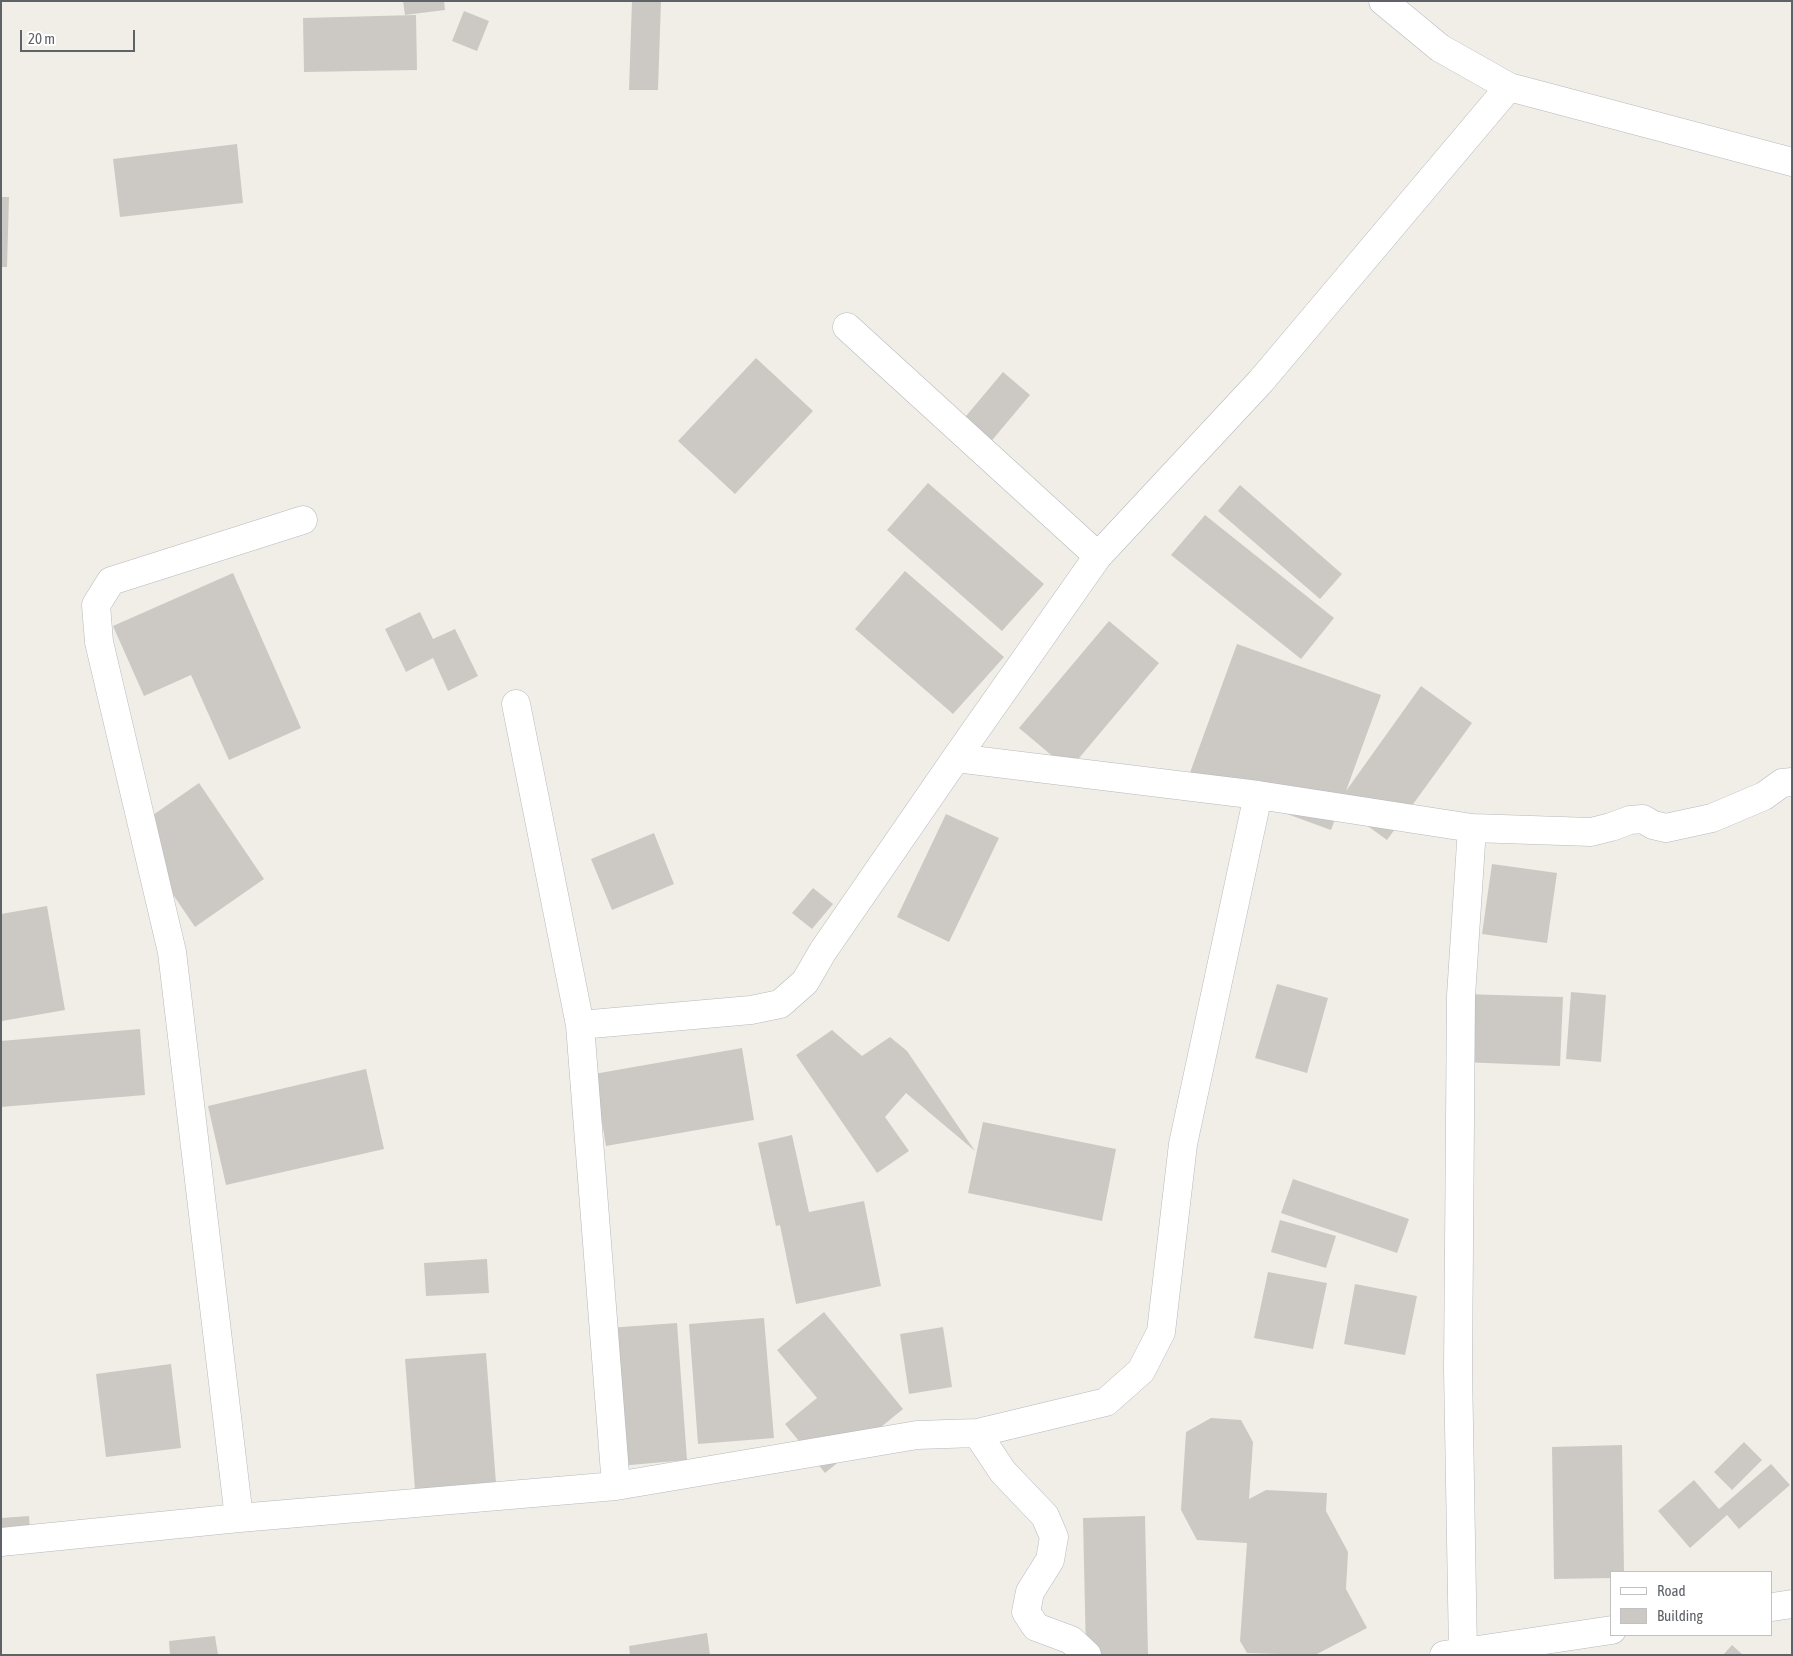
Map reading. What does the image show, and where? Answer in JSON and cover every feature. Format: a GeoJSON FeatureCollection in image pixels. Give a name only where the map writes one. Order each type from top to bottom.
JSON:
{"type":"FeatureCollection","features":[{"type":"Feature","properties":{"kind":"street"},"geometry":{"type":"LineString","coordinates":[[1383,1],[1440,48],[1509,87],[1792,162]]}},
{"type":"Feature","properties":{"kind":"street"},"geometry":{"type":"LineString","coordinates":[[580,1025],[752,1010],[780,1004],[805,982],[823,951],[1098,556],[1261,381],[1509,87]]}},
{"type":"Feature","properties":{"kind":"street"},"geometry":{"type":"LineString","coordinates":[[847,327],[1098,556]]}},
{"type":"Feature","properties":{"kind":"street"},"geometry":{"type":"LineString","coordinates":[[239,1518],[172,952],[99,642],[96,605],[111,581],[304,520]]}},
{"type":"Feature","properties":{"kind":"street"},"geometry":{"type":"LineString","coordinates":[[516,704],[580,1025],[616,1486]]}},
{"type":"Feature","properties":{"kind":"street"},"geometry":{"type":"LineString","coordinates":[[956,758],[1258,795],[1472,828],[1591,832],[1630,820],[1643,819],[1666,828],[1712,818],[1764,796],[1782,784],[1792,782]]}},
{"type":"Feature","properties":{"kind":"street"},"geometry":{"type":"LineString","coordinates":[[1,1542],[239,1518],[616,1486],[917,1435],[977,1432],[1106,1402],[1141,1371],[1161,1332],[1183,1144],[1258,795]]}},
{"type":"Feature","properties":{"kind":"street"},"geometry":{"type":"LineString","coordinates":[[1472,828],[1461,1035],[1454,1653],[1610,1630]]}},
{"type":"Feature","properties":{"kind":"street"},"geometry":{"type":"LineString","coordinates":[[977,1432],[1003,1472],[1045,1516],[1054,1537],[1050,1560],[1030,1592],[1026,1612],[1036,1627],[1071,1640],[1088,1655]]}},
{"type":"Feature","properties":{"kind":"street"},"geometry":{"type":"LineString","coordinates":[[1773,1607],[1792,1604]]}},
{"type":"Feature","properties":{"kind":"building"},"geometry":{"type":"Polygon","coordinates":[[[403,1],[444,1],[445,10],[405,15],[403,1]]]}},
{"type":"Feature","properties":{"kind":"building"},"geometry":{"type":"Polygon","coordinates":[[[632,1],[661,1],[658,90],[629,90],[632,1]]]}},
{"type":"Feature","properties":{"kind":"building"},"geometry":{"type":"Polygon","coordinates":[[[464,11],[489,21],[477,51],[452,41],[464,11]]]}},
{"type":"Feature","properties":{"kind":"building"},"geometry":{"type":"Polygon","coordinates":[[[416,15],[417,70],[304,72],[303,18],[416,15]]]}},
{"type":"Feature","properties":{"kind":"building"},"geometry":{"type":"Polygon","coordinates":[[[237,144],[243,203],[120,217],[113,159],[237,144]]]}},
{"type":"Feature","properties":{"kind":"building"},"geometry":{"type":"Polygon","coordinates":[[[1,197],[9,197],[7,267],[1,267],[1,197]]]}},
{"type":"Feature","properties":{"kind":"building"},"geometry":{"type":"Polygon","coordinates":[[[756,358],[813,411],[735,494],[678,441],[756,358]]]}},
{"type":"Feature","properties":{"kind":"building"},"geometry":{"type":"Polygon","coordinates":[[[1003,372],[1030,395],[983,451],[956,428],[1003,372]]]}},
{"type":"Feature","properties":{"kind":"building"},"geometry":{"type":"Polygon","coordinates":[[[928,483],[1044,584],[1002,631],[887,530],[928,483]]]}},
{"type":"Feature","properties":{"kind":"building"},"geometry":{"type":"Polygon","coordinates":[[[1240,485],[1342,574],[1320,599],[1218,511],[1240,485]]]}},
{"type":"Feature","properties":{"kind":"building"},"geometry":{"type":"Polygon","coordinates":[[[1205,515],[1334,618],[1301,659],[1171,555],[1205,515]]]}},
{"type":"Feature","properties":{"kind":"building"},"geometry":{"type":"Polygon","coordinates":[[[905,571],[1004,657],[953,714],[855,629],[905,571]]]}},
{"type":"Feature","properties":{"kind":"building"},"geometry":{"type":"Polygon","coordinates":[[[233,573],[301,728],[229,760],[191,675],[144,696],[113,626],[233,573]]]}},
{"type":"Feature","properties":{"kind":"building"},"geometry":{"type":"Polygon","coordinates":[[[420,612],[433,639],[455,629],[478,676],[448,691],[433,658],[406,672],[385,629],[420,612]]]}},
{"type":"Feature","properties":{"kind":"building"},"geometry":{"type":"Polygon","coordinates":[[[1109,621],[1159,663],[1069,770],[1019,728],[1109,621]]]}},
{"type":"Feature","properties":{"kind":"building"},"geometry":{"type":"Polygon","coordinates":[[[1237,644],[1381,695],[1346,791],[1421,686],[1472,723],[1387,840],[1340,806],[1331,830],[1188,778],[1237,644]]]}},
{"type":"Feature","properties":{"kind":"building"},"geometry":{"type":"Polygon","coordinates":[[[199,783],[264,879],[195,927],[130,831],[199,783]]]}},
{"type":"Feature","properties":{"kind":"building"},"geometry":{"type":"Polygon","coordinates":[[[946,814],[999,838],[949,942],[897,917],[946,814]]]}},
{"type":"Feature","properties":{"kind":"building"},"geometry":{"type":"Polygon","coordinates":[[[654,833],[674,884],[612,910],[591,859],[654,833]]]}},
{"type":"Feature","properties":{"kind":"building"},"geometry":{"type":"Polygon","coordinates":[[[1492,864],[1557,873],[1547,943],[1482,934],[1492,864]]]}},
{"type":"Feature","properties":{"kind":"building"},"geometry":{"type":"Polygon","coordinates":[[[813,888],[833,904],[812,929],[792,913],[813,888]]]}},
{"type":"Feature","properties":{"kind":"building"},"geometry":{"type":"Polygon","coordinates":[[[47,906],[65,1010],[2,1021],[1,914],[47,906]]]}},
{"type":"Feature","properties":{"kind":"building"},"geometry":{"type":"Polygon","coordinates":[[[1277,984],[1328,998],[1307,1073],[1255,1058],[1277,984]]]}},
{"type":"Feature","properties":{"kind":"building"},"geometry":{"type":"Polygon","coordinates":[[[1571,992],[1606,995],[1601,1062],[1566,1059],[1571,992]]]}},
{"type":"Feature","properties":{"kind":"building"},"geometry":{"type":"Polygon","coordinates":[[[1464,994],[1563,997],[1560,1066],[1461,1062],[1464,994]]]}},
{"type":"Feature","properties":{"kind":"building"},"geometry":{"type":"Polygon","coordinates":[[[140,1029],[145,1095],[1,1107],[1,1041],[140,1029]]]}},
{"type":"Feature","properties":{"kind":"building"},"geometry":{"type":"Polygon","coordinates":[[[832,1030],[862,1056],[890,1037],[907,1051],[975,1151],[906,1093],[885,1117],[909,1151],[877,1173],[796,1055],[832,1030]]]}},
{"type":"Feature","properties":{"kind":"building"},"geometry":{"type":"Polygon","coordinates":[[[742,1048],[754,1120],[606,1146],[594,1074],[742,1048]]]}},
{"type":"Feature","properties":{"kind":"building"},"geometry":{"type":"Polygon","coordinates":[[[366,1069],[384,1149],[226,1185],[208,1106],[366,1069]]]}},
{"type":"Feature","properties":{"kind":"building"},"geometry":{"type":"Polygon","coordinates":[[[983,1122],[1116,1149],[1102,1221],[968,1193],[983,1122]]]}},
{"type":"Feature","properties":{"kind":"building"},"geometry":{"type":"Polygon","coordinates":[[[792,1135],[809,1212],[864,1201],[881,1286],[796,1304],[780,1225],[776,1226],[758,1143],[792,1135]]]}},
{"type":"Feature","properties":{"kind":"building"},"geometry":{"type":"Polygon","coordinates":[[[1293,1179],[1409,1219],[1397,1253],[1281,1213],[1293,1179]]]}},
{"type":"Feature","properties":{"kind":"building"},"geometry":{"type":"Polygon","coordinates":[[[1280,1220],[1336,1236],[1326,1268],[1271,1252],[1280,1220]]]}},
{"type":"Feature","properties":{"kind":"building"},"geometry":{"type":"Polygon","coordinates":[[[487,1259],[489,1293],[426,1296],[424,1263],[487,1259]]]}},
{"type":"Feature","properties":{"kind":"building"},"geometry":{"type":"Polygon","coordinates":[[[1268,1272],[1327,1283],[1313,1349],[1254,1338],[1268,1272]]]}},
{"type":"Feature","properties":{"kind":"building"},"geometry":{"type":"Polygon","coordinates":[[[1355,1284],[1417,1296],[1405,1355],[1344,1344],[1355,1284]]]}},
{"type":"Feature","properties":{"kind":"building"},"geometry":{"type":"Polygon","coordinates":[[[824,1312],[903,1409],[825,1473],[785,1424],[817,1398],[777,1350],[824,1312]]]}},
{"type":"Feature","properties":{"kind":"building"},"geometry":{"type":"Polygon","coordinates":[[[764,1318],[774,1438],[698,1444],[689,1324],[764,1318]]]}},
{"type":"Feature","properties":{"kind":"building"},"geometry":{"type":"Polygon","coordinates":[[[677,1323],[687,1460],[619,1466],[608,1328],[677,1323]]]}},
{"type":"Feature","properties":{"kind":"building"},"geometry":{"type":"Polygon","coordinates":[[[943,1327],[952,1387],[909,1394],[900,1334],[943,1327]]]}},
{"type":"Feature","properties":{"kind":"building"},"geometry":{"type":"Polygon","coordinates":[[[486,1353],[497,1496],[416,1503],[405,1359],[486,1353]]]}},
{"type":"Feature","properties":{"kind":"building"},"geometry":{"type":"Polygon","coordinates":[[[171,1364],[181,1448],[106,1457],[96,1374],[171,1364]]]}},
{"type":"Feature","properties":{"kind":"building"},"geometry":{"type":"Polygon","coordinates":[[[1211,1418],[1241,1420],[1253,1442],[1249,1499],[1266,1490],[1327,1493],[1326,1511],[1348,1552],[1346,1589],[1367,1628],[1315,1655],[1247,1653],[1240,1641],[1247,1543],[1197,1540],[1181,1510],[1186,1432],[1211,1418]]]}},
{"type":"Feature","properties":{"kind":"building"},"geometry":{"type":"Polygon","coordinates":[[[1744,1442],[1762,1460],[1732,1490],[1714,1472],[1744,1442]]]}},
{"type":"Feature","properties":{"kind":"building"},"geometry":{"type":"Polygon","coordinates":[[[1622,1445],[1624,1571],[1610,1571],[1610,1578],[1554,1579],[1552,1447],[1622,1445]]]}},
{"type":"Feature","properties":{"kind":"building"},"geometry":{"type":"Polygon","coordinates":[[[1771,1464],[1790,1485],[1739,1529],[1727,1515],[1690,1548],[1658,1511],[1694,1480],[1719,1509],[1771,1464]]]}},
{"type":"Feature","properties":{"kind":"building"},"geometry":{"type":"Polygon","coordinates":[[[29,1516],[31,1548],[1,1550],[1,1518],[29,1516]]]}},
{"type":"Feature","properties":{"kind":"building"},"geometry":{"type":"Polygon","coordinates":[[[1145,1516],[1148,1655],[1086,1655],[1083,1518],[1145,1516]]]}},
{"type":"Feature","properties":{"kind":"building"},"geometry":{"type":"Polygon","coordinates":[[[707,1633],[710,1655],[630,1655],[629,1646],[707,1633]]]}},
{"type":"Feature","properties":{"kind":"building"},"geometry":{"type":"Polygon","coordinates":[[[215,1636],[218,1655],[170,1655],[169,1641],[215,1636]]]}},
{"type":"Feature","properties":{"kind":"building"},"geometry":{"type":"Polygon","coordinates":[[[1732,1645],[1743,1655],[1723,1655],[1732,1645]]]}}]}
